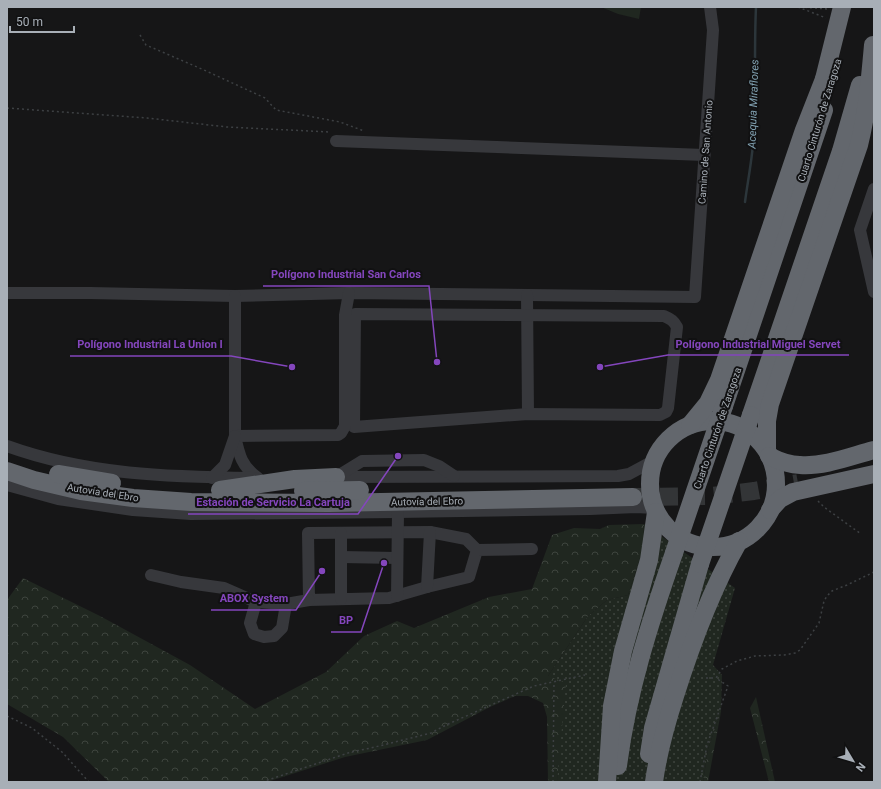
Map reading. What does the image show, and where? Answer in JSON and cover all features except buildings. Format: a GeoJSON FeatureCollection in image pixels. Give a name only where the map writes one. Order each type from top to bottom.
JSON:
{"type":"FeatureCollection","features":[{"type":"Feature","properties":{"kind":"highway","name":"Cuarto Cinturón de Zaragoza"},"geometry":{"type":"LineString","coordinates":[[616,782],[620,750],[632,688],[659,595],[805,168],[829,77],[850,7]]}},
{"type":"Feature","properties":{"kind":"highway"},"geometry":{"type":"LineString","coordinates":[[690,425],[708,403],[719,380],[804,130],[829,77],[836,8]]}},
{"type":"Feature","properties":{"kind":"highway"},"geometry":{"type":"LineString","coordinates":[[768,454],[767,421],[770,404],[859,145],[864,125],[867,77],[873,42]]}},
{"type":"Feature","properties":{"kind":"highway"},"geometry":{"type":"LineString","coordinates":[[644,782],[653,728],[700,564],[867,77]]}},
{"type":"Feature","properties":{"kind":"highway"},"geometry":{"type":"LineString","coordinates":[[607,782],[614,699],[623,651],[649,560],[655,510],[650,489],[650,478],[655,460],[661,449],[669,439],[679,431],[690,425],[711,421],[732,424],[751,434],[768,454],[774,467],[776,483],[774,499],[770,510]]}},
{"type":"Feature","properties":{"kind":"highway"},"geometry":{"type":"LineString","coordinates":[[768,454],[789,464],[800,465],[832,461],[874,450]]}},
{"type":"Feature","properties":{"kind":"highway"},"geometry":{"type":"LineString","coordinates":[[655,510],[670,530],[680,538],[703,546],[715,547],[727,545],[739,541],[757,528],[770,510],[803,482],[874,457]]}},
{"type":"Feature","properties":{"kind":"highway","name":"Autovía del Ebro"},"geometry":{"type":"LineString","coordinates":[[7,459],[60,474],[132,486],[192,490],[216,484],[294,491],[633,492],[322,503],[199,502],[133,498],[81,491],[34,480],[7,471]]}},
{"type":"Feature","properties":{"kind":"highway"},"geometry":{"type":"LineString","coordinates":[[803,482],[874,465]]}},
{"type":"Feature","properties":{"kind":"highway"},"geometry":{"type":"LineString","coordinates":[[803,482],[874,474]]}},
{"type":"Feature","properties":{"kind":"highway"},"geometry":{"type":"LineString","coordinates":[[216,484],[336,477]]}},
{"type":"Feature","properties":{"kind":"highway"},"geometry":{"type":"LineString","coordinates":[[81,491],[94,499],[132,505],[173,508],[191,514]]}},
{"type":"Feature","properties":{"kind":"highway"},"geometry":{"type":"LineString","coordinates":[[654,782],[659,755],[671,710],[700,621],[726,564],[739,541]]}},
{"type":"Feature","properties":{"kind":"street","name":"Camino de San Antonio"},"geometry":{"type":"LineString","coordinates":[[527,295],[695,297],[713,30],[710,7]]}},
{"type":"Feature","properties":{"kind":"street"},"geometry":{"type":"LineString","coordinates":[[383,136],[669,148],[688,154]]}},
{"type":"Feature","properties":{"kind":"street"},"geometry":{"type":"LineString","coordinates":[[333,137],[704,155]]}},
{"type":"Feature","properties":{"kind":"street"},"geometry":{"type":"LineString","coordinates":[[874,189],[860,230],[874,292]]}},
{"type":"Feature","properties":{"kind":"street"},"geometry":{"type":"LineString","coordinates":[[7,292],[235,296],[349,293],[527,295],[528,414]]}},
{"type":"Feature","properties":{"kind":"street"},"geometry":{"type":"LineString","coordinates":[[349,293],[355,314],[354,427],[528,414],[663,414],[668,408],[677,327],[670,318],[664,316],[355,314]]}},
{"type":"Feature","properties":{"kind":"street"},"geometry":{"type":"LineString","coordinates":[[235,436],[338,435],[344,430],[345,315],[349,293]]}},
{"type":"Feature","properties":{"kind":"street"},"geometry":{"type":"LineString","coordinates":[[235,296],[235,436],[238,452],[246,468],[258,478]]}},
{"type":"Feature","properties":{"kind":"street"},"geometry":{"type":"LineString","coordinates":[[216,484],[235,436]]}},
{"type":"Feature","properties":{"kind":"street"},"geometry":{"type":"LineString","coordinates":[[7,446],[61,462],[125,472],[192,478],[216,484],[258,478],[295,479]]}},
{"type":"Feature","properties":{"kind":"street"},"geometry":{"type":"LineString","coordinates":[[336,477],[362,460],[424,460],[439,466],[454,476]]}},
{"type":"Feature","properties":{"kind":"street"},"geometry":{"type":"LineString","coordinates":[[336,477],[618,476],[629,474],[655,460]]}},
{"type":"Feature","properties":{"kind":"street"},"geometry":{"type":"LineString","coordinates":[[7,484],[58,499],[133,510],[191,514],[398,512],[636,507],[655,510]]}},
{"type":"Feature","properties":{"kind":"street"},"geometry":{"type":"LineString","coordinates":[[396,596],[398,512]]}},
{"type":"Feature","properties":{"kind":"street"},"geometry":{"type":"LineString","coordinates":[[427,587],[430,532]]}},
{"type":"Feature","properties":{"kind":"street"},"geometry":{"type":"LineString","coordinates":[[309,600],[308,533],[430,532],[466,539],[477,550],[532,550]]}},
{"type":"Feature","properties":{"kind":"street"},"geometry":{"type":"LineString","coordinates":[[341,533],[341,599]]}},
{"type":"Feature","properties":{"kind":"street"},"geometry":{"type":"LineString","coordinates":[[151,575],[181,582],[224,588],[256,602],[286,604],[309,600],[389,598],[469,577],[477,550]]}},
{"type":"Feature","properties":{"kind":"street"},"geometry":{"type":"LineString","coordinates":[[341,556],[397,558]]}},
{"type":"Feature","properties":{"kind":"street"},"geometry":{"type":"LineString","coordinates":[[256,602],[250,623],[254,634],[264,637],[274,636],[282,628],[286,604]]}},
{"type":"Feature","properties":{"kind":"path"},"geometry":{"type":"LineString","coordinates":[[799,7],[836,8]]}},
{"type":"Feature","properties":{"kind":"path"},"geometry":{"type":"LineString","coordinates":[[799,7],[830,20]]}},
{"type":"Feature","properties":{"kind":"path"},"geometry":{"type":"LineString","coordinates":[[140,35],[146,45],[265,98],[276,110],[340,122],[365,132],[383,136]]}},
{"type":"Feature","properties":{"kind":"path"},"geometry":{"type":"LineString","coordinates":[[7,108],[147,118],[333,137]]}},
{"type":"Feature","properties":{"kind":"path"},"geometry":{"type":"LineString","coordinates":[[803,482],[820,504],[861,534]]}},
{"type":"Feature","properties":{"kind":"path"},"geometry":{"type":"LineString","coordinates":[[716,678],[722,669],[737,661],[755,656],[784,655],[795,653],[800,650],[819,624],[824,601],[827,596],[832,591],[874,572]]}},
{"type":"Feature","properties":{"kind":"path"},"geometry":{"type":"LineString","coordinates":[[262,782],[351,752],[431,733],[534,686],[585,675]]}},
{"type":"Feature","properties":{"kind":"path"},"geometry":{"type":"LineString","coordinates":[[700,782],[707,745],[728,686],[716,678],[706,678]]}},
{"type":"Feature","properties":{"kind":"path"},"geometry":{"type":"LineString","coordinates":[[553,782],[554,682]]}},
{"type":"Feature","properties":{"kind":"path"},"geometry":{"type":"LineString","coordinates":[[7,716],[32,728],[62,752],[89,782]]}},
{"type":"Feature","properties":{"kind":"green space"},"geometry":{"type":"Polygon","coordinates":[[[601,7],[641,7],[639,19],[618,14],[601,7]]]}},
{"type":"Feature","properties":{"kind":"green space"},"geometry":{"type":"Polygon","coordinates":[[[644,524],[735,588],[713,665],[722,675],[721,712],[708,749],[703,782],[557,782],[558,759],[548,676],[588,616],[607,600],[628,595],[642,552],[644,524]]]}},
{"type":"Feature","properties":{"kind":"green space"},"geometry":{"type":"Polygon","coordinates":[[[644,524],[642,552],[628,595],[607,600],[588,616],[548,676],[566,683],[557,782],[548,782],[547,717],[543,703],[528,696],[515,696],[490,707],[427,740],[345,757],[267,782],[109,782],[63,737],[7,704],[7,600],[23,578],[100,616],[190,665],[255,709],[326,672],[364,636],[397,621],[414,628],[489,597],[532,589],[552,535],[574,528],[600,529],[609,525],[644,524]]]}},
{"type":"Feature","properties":{"kind":"green space"},"geometry":{"type":"Polygon","coordinates":[[[756,697],[775,782],[769,782],[750,708],[756,697]]]}},
{"type":"Feature","properties":{"kind":"green space"},"geometry":{"type":"Polygon","coordinates":[[[721,712],[708,782],[703,782],[708,749],[721,712]]]}},
{"type":"Feature","properties":{"kind":"waterway","name":"Acequia Miraflores"},"geometry":{"type":"LineString","coordinates":[[745,202],[752,158],[754,132],[756,7]]}},
{"type":"Feature","properties":{"kind":"tunnel"},"geometry":{"type":"LineString","coordinates":[[633,497],[712,496],[754,491],[798,483]]}},
{"type":"Feature","properties":{"kind":"place","name":"Polígono Industrial San Carlos"},"geometry":{"type":"Point","coordinates":[437,362]}},
{"type":"Feature","properties":{"kind":"place","name":"Polígono Industrial La Union I"},"geometry":{"type":"Point","coordinates":[292,367]}},
{"type":"Feature","properties":{"kind":"place","name":"Polígono Industrial Miguel Servet"},"geometry":{"type":"Point","coordinates":[600,367]}},
{"type":"Feature","properties":{"kind":"place","name":"Estación de Servicio La Cartuja"},"geometry":{"type":"Point","coordinates":[398,456]}},
{"type":"Feature","properties":{"kind":"place","name":"BP"},"geometry":{"type":"Point","coordinates":[384,563]}},
{"type":"Feature","properties":{"kind":"place","name":"ABOX System"},"geometry":{"type":"Point","coordinates":[322,571]}}]}
